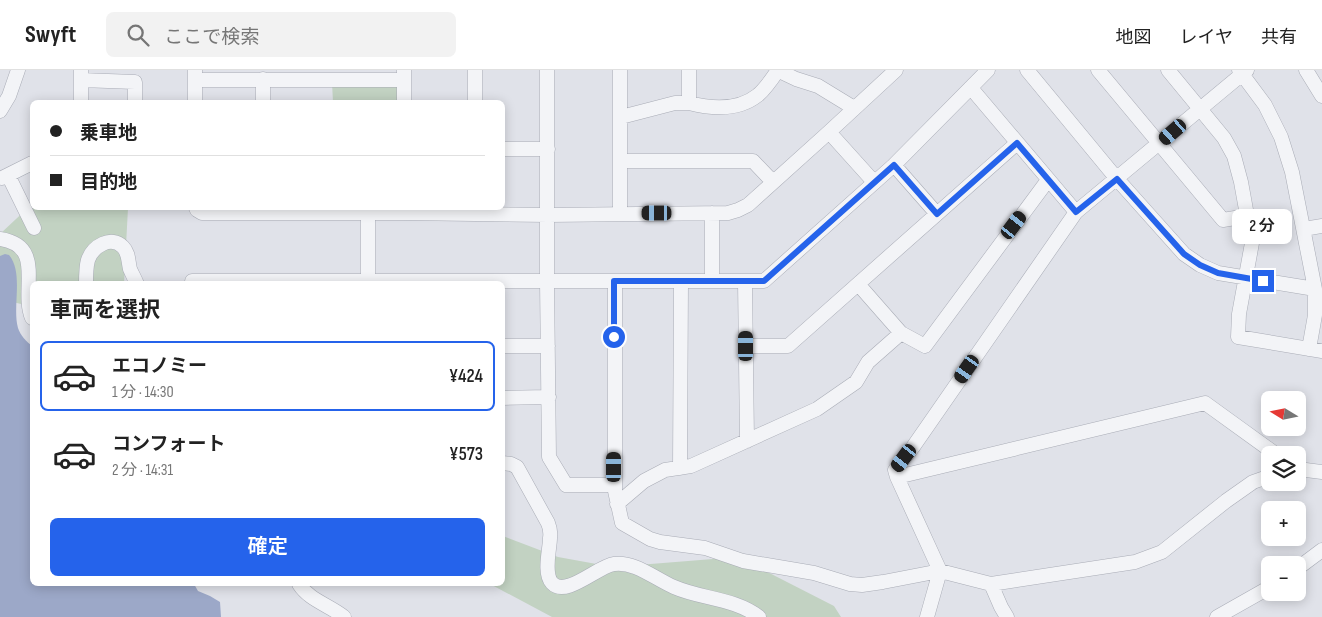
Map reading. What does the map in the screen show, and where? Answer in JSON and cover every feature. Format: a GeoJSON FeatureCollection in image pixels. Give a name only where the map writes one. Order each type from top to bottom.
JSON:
{"type":"FeatureCollection","features":[{"type":"Feature","properties":{"kind":"street"},"geometry":{"type":"LineString","coordinates":[[0,111],[9,96],[18,70]]}},
{"type":"Feature","properties":{"kind":"street"},"geometry":{"type":"LineString","coordinates":[[475,70],[475,100]]}},
{"type":"Feature","properties":{"kind":"street"},"geometry":{"type":"LineString","coordinates":[[547,70],[549,457],[566,484],[614,485]]}},
{"type":"Feature","properties":{"kind":"street"},"geometry":{"type":"LineString","coordinates":[[620,70],[620,214]]}},
{"type":"Feature","properties":{"kind":"street"},"geometry":{"type":"LineString","coordinates":[[689,70],[689,103]]}},
{"type":"Feature","properties":{"kind":"street"},"geometry":{"type":"LineString","coordinates":[[197,210],[202,214],[368,213],[403,210],[548,215],[728,213],[748,205],[896,70]]}},
{"type":"Feature","properties":{"kind":"street"},"geometry":{"type":"LineString","coordinates":[[505,281],[764,281],[894,165],[988,70]]}},
{"type":"Feature","properties":{"kind":"street"},"geometry":{"type":"LineString","coordinates":[[1027,70],[1117,179],[1184,254],[1200,265],[1218,273],[1315,289]]}},
{"type":"Feature","properties":{"kind":"street"},"geometry":{"type":"LineString","coordinates":[[1098,70],[1223,220],[1247,216]]}},
{"type":"Feature","properties":{"kind":"street"},"geometry":{"type":"LineString","coordinates":[[927,617],[940,571],[895,470],[913,447],[1076,212],[1159,144],[1200,109],[1243,71],[1265,105],[1281,137],[1292,172],[1315,289],[1316,350],[1238,337],[1239,314],[1252,243],[1241,182],[1234,156],[1224,138],[1200,109],[1168,70]]}},
{"type":"Feature","properties":{"kind":"street"},"geometry":{"type":"LineString","coordinates":[[1306,70],[1322,96]]}},
{"type":"Feature","properties":{"kind":"street"},"geometry":{"type":"LineString","coordinates":[[621,117],[675,103],[689,103],[720,108],[732,106],[759,95],[780,71],[796,79],[818,86],[854,108]]}},
{"type":"Feature","properties":{"kind":"street"},"geometry":{"type":"LineString","coordinates":[[81,100],[81,75],[135,82],[135,100]]}},
{"type":"Feature","properties":{"kind":"street"},"geometry":{"type":"LineString","coordinates":[[195,100],[195,75],[263,79],[404,75],[404,100]]}},
{"type":"Feature","properties":{"kind":"street"},"geometry":{"type":"LineString","coordinates":[[263,79],[263,100]]}},
{"type":"Feature","properties":{"kind":"street"},"geometry":{"type":"LineString","coordinates":[[971,88],[1076,212]]}},
{"type":"Feature","properties":{"kind":"street"},"geometry":{"type":"LineString","coordinates":[[829,132],[874,182]]}},
{"type":"Feature","properties":{"kind":"street"},"geometry":{"type":"LineString","coordinates":[[746,346],[788,346],[1017,143]]}},
{"type":"Feature","properties":{"kind":"street"},"geometry":{"type":"LineString","coordinates":[[505,149],[548,149]]}},
{"type":"Feature","properties":{"kind":"street"},"geometry":{"type":"LineString","coordinates":[[620,161],[753,161],[773,182]]}},
{"type":"Feature","properties":{"kind":"street"},"geometry":{"type":"LineString","coordinates":[[30,164],[4,177],[30,210],[34,228]]}},
{"type":"Feature","properties":{"kind":"street"},"geometry":{"type":"LineString","coordinates":[[894,165],[937,214]]}},
{"type":"Feature","properties":{"kind":"street"},"geometry":{"type":"LineString","coordinates":[[858,284],[901,333],[925,346],[1048,180]]}},
{"type":"Feature","properties":{"kind":"street"},"geometry":{"type":"LineString","coordinates":[[368,213],[368,280]]}},
{"type":"Feature","properties":{"kind":"street"},"geometry":{"type":"LineString","coordinates":[[712,213],[712,280]]}},
{"type":"Feature","properties":{"kind":"street"},"geometry":{"type":"LineString","coordinates":[[1304,230],[1322,226]]}},
{"type":"Feature","properties":{"kind":"street"},"geometry":{"type":"LineString","coordinates":[[0,239],[11,241],[18,245],[23,250],[27,259],[30,310]]}},
{"type":"Feature","properties":{"kind":"street"},"geometry":{"type":"LineString","coordinates":[[86,281],[90,256],[105,242],[110,241],[117,242],[127,252],[129,266],[135,281]]}},
{"type":"Feature","properties":{"kind":"street"},"geometry":{"type":"LineString","coordinates":[[340,281],[397,281]]}},
{"type":"Feature","properties":{"kind":"street"},"geometry":{"type":"LineString","coordinates":[[614,281],[614,485],[622,523],[650,539],[705,548],[743,561],[814,574],[850,584],[862,585],[883,582],[940,571],[991,584],[1135,562],[1162,552],[1226,501],[1253,482],[1261,479]]}},
{"type":"Feature","properties":{"kind":"street"},"geometry":{"type":"LineString","coordinates":[[680,281],[680,468]]}},
{"type":"Feature","properties":{"kind":"street"},"geometry":{"type":"LineString","coordinates":[[746,281],[746,441]]}},
{"type":"Feature","properties":{"kind":"street"},"geometry":{"type":"LineString","coordinates":[[617,504],[644,481],[665,470],[691,466],[817,409],[856,382],[868,362],[901,333]]}},
{"type":"Feature","properties":{"kind":"street"},"geometry":{"type":"LineString","coordinates":[[505,346],[548,346]]}},
{"type":"Feature","properties":{"kind":"street"},"geometry":{"type":"LineString","coordinates":[[505,398],[549,398]]}},
{"type":"Feature","properties":{"kind":"street"},"geometry":{"type":"LineString","coordinates":[[897,478],[1205,403],[1265,446]]}},
{"type":"Feature","properties":{"kind":"street"},"geometry":{"type":"LineString","coordinates":[[505,463],[517,467],[548,523],[550,538],[547,569],[552,583],[572,586],[606,566],[615,564],[629,565],[675,587],[743,607],[759,617]]}},
{"type":"Feature","properties":{"kind":"street"},"geometry":{"type":"LineString","coordinates":[[1306,470],[1322,472]]}},
{"type":"Feature","properties":{"kind":"street"},"geometry":{"type":"LineString","coordinates":[[1306,562],[1322,550]]}},
{"type":"Feature","properties":{"kind":"street"},"geometry":{"type":"LineString","coordinates":[[991,584],[1007,617]]}},
{"type":"Feature","properties":{"kind":"street"},"geometry":{"type":"LineString","coordinates":[[300,586],[305,592],[344,617]]}},
{"type":"Feature","properties":{"kind":"street"},"geometry":{"type":"LineString","coordinates":[[1217,617],[1261,592]]}},
{"type":"Feature","properties":{"kind":"green space"},"geometry":{"type":"Polygon","coordinates":[[[332,83],[399,86],[399,100],[333,100],[332,83]]]}},
{"type":"Feature","properties":{"kind":"green space"},"geometry":{"type":"Polygon","coordinates":[[[30,206],[30,210],[128,210],[124,281],[30,281],[30,308],[0,299],[0,234],[30,206]]]}},
{"type":"Feature","properties":{"kind":"green space"},"geometry":{"type":"Polygon","coordinates":[[[505,537],[558,557],[613,567],[738,557],[834,606],[841,617],[552,617],[494,586],[505,586],[505,537]]]}},
{"type":"Feature","properties":{"kind":"water"},"geometry":{"type":"Polygon","coordinates":[[[9,255],[13,262],[17,280],[16,310],[18,328],[22,336],[30,344],[30,586],[195,586],[198,591],[220,602],[221,617],[0,617],[0,256],[9,255]]]}},
{"type":"Feature","properties":{"kind":"route"},"geometry":{"type":"LineString","coordinates":[[614,337],[614,281],[764,281],[894,165],[937,214],[1017,143],[1076,212],[1117,179],[1184,254],[1200,265],[1218,273],[1263,281]]}}]}
